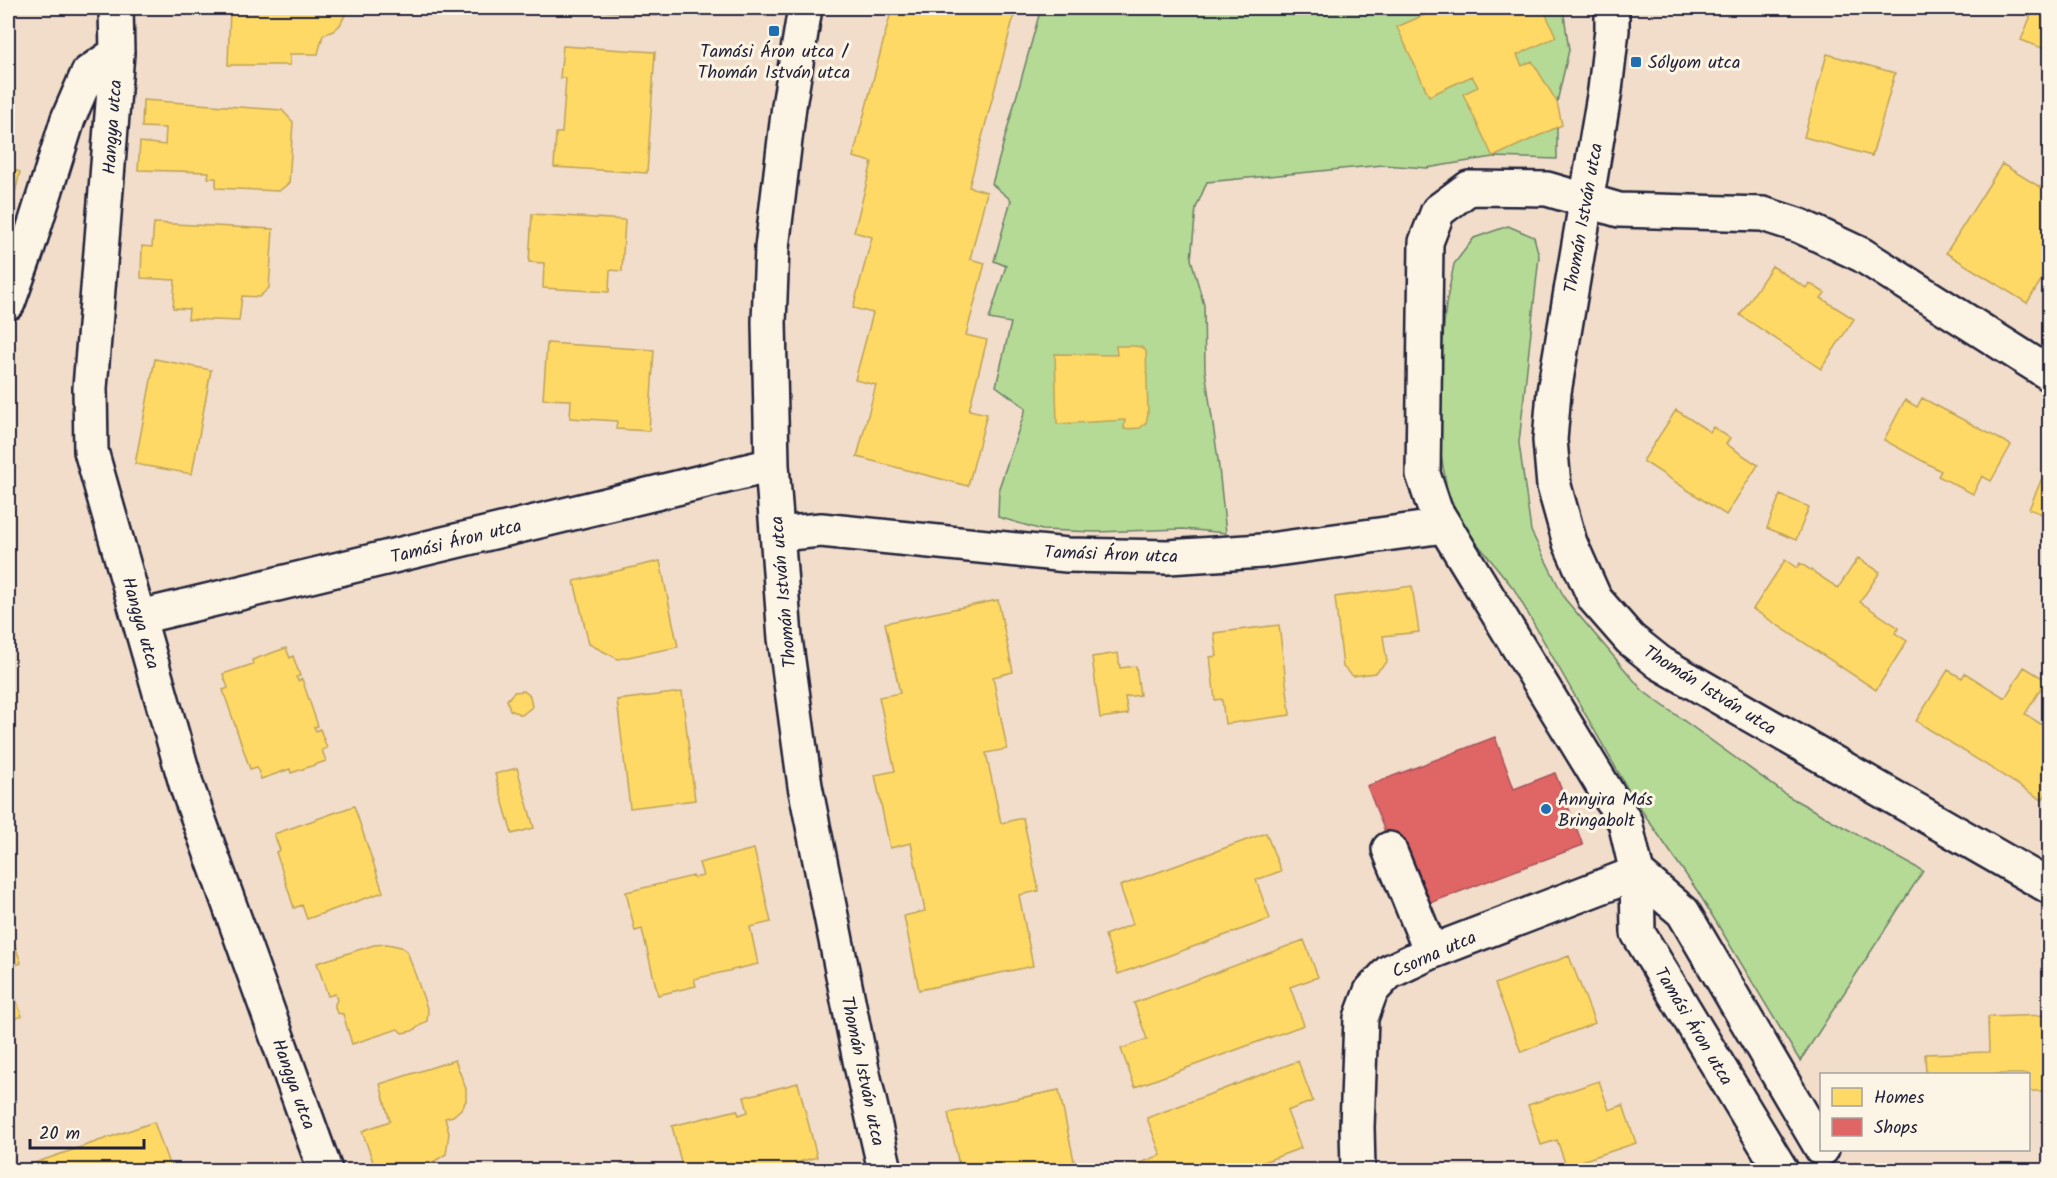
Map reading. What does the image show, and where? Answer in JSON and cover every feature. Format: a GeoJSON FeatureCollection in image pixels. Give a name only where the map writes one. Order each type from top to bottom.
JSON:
{"type":"FeatureCollection","features":[{"type":"Feature","properties":{"kind":"street","name":"Hangya utca"},"geometry":{"type":"LineString","coordinates":[[116,8],[117,53],[90,388],[91,451],[187,787],[325,1170]]}},
{"type":"Feature","properties":{"kind":"street","name":"Thomán István utca"},"geometry":{"type":"LineString","coordinates":[[806,8],[789,106],[772,248],[769,322],[772,465],[785,638],[805,786],[861,1065],[885,1170]]}},
{"type":"Feature","properties":{"kind":"street","name":"Thomán István utca"},"geometry":{"type":"LineString","coordinates":[[1612,8],[1612,30],[1605,90],[1554,392],[1550,440],[1554,486],[1567,532],[1595,599],[1629,639],[1660,663],[2049,887]]}},
{"type":"Feature","properties":{"kind":"street","name":"Hangya utca"},"geometry":{"type":"LineString","coordinates":[[8,303],[68,118],[88,74],[117,53]]}},
{"type":"Feature","properties":{"kind":"street","name":"Tamási Áron utca"},"geometry":{"type":"LineString","coordinates":[[1586,200],[1547,189],[1469,188],[1438,211],[1426,242],[1424,474],[1435,510],[1444,526],[1625,822],[1637,873],[1638,933],[1781,1170]]}},
{"type":"Feature","properties":{"kind":"street"},"geometry":{"type":"LineString","coordinates":[[1586,200],[1619,210],[1763,214],[1800,226],[1862,255],[2049,374]]}},
{"type":"Feature","properties":{"kind":"street","name":"Tamási Áron utca"},"geometry":{"type":"LineString","coordinates":[[140,617],[772,465]]}},
{"type":"Feature","properties":{"kind":"street","name":"Tamási Áron utca"},"geometry":{"type":"LineString","coordinates":[[778,534],[821,530],[1067,555],[1168,556],[1262,550],[1444,526]]}},
{"type":"Feature","properties":{"kind":"street"},"geometry":{"type":"LineString","coordinates":[[1389,849],[1431,952]]}},
{"type":"Feature","properties":{"kind":"street"},"geometry":{"type":"LineString","coordinates":[[1637,873],[1683,912],[1820,1146]]}},
{"type":"Feature","properties":{"kind":"street","name":"Csorna utca"},"geometry":{"type":"LineString","coordinates":[[1358,1170],[1357,1127],[1361,1018],[1371,991],[1389,972],[1431,952],[1637,873]]}},
{"type":"Feature","properties":{"kind":"street"},"geometry":{"type":"LineString","coordinates":[[1823,1151],[1834,1170]]}},
{"type":"Feature","properties":{"kind":"green space"},"geometry":{"type":"Polygon","coordinates":[[[1041,8],[1563,8],[1569,50],[1557,102],[1557,159],[1493,157],[1427,168],[1383,165],[1207,182],[1196,208],[1191,259],[1204,305],[1205,370],[1226,533],[1183,529],[1096,532],[1042,530],[998,517],[999,488],[1026,408],[996,386],[1011,323],[989,319],[1006,266],[994,261],[1011,200],[992,184],[1041,8]]]}},
{"type":"Feature","properties":{"kind":"green space"},"geometry":{"type":"Polygon","coordinates":[[[1508,226],[1534,237],[1539,256],[1519,443],[1531,531],[1565,599],[1643,691],[1788,796],[1923,871],[1800,1061],[1698,892],[1633,798],[1514,589],[1451,511],[1435,422],[1446,304],[1454,264],[1474,238],[1508,226]]]}},
{"type":"Feature","properties":{"kind":"building: Homes"},"geometry":{"type":"Polygon","coordinates":[[[230,8],[346,8],[346,13],[340,25],[323,35],[318,54],[290,54],[290,65],[228,65],[230,8]]]}},
{"type":"Feature","properties":{"kind":"building: Homes"},"geometry":{"type":"Polygon","coordinates":[[[567,8],[658,8],[657,16],[567,8]]]}},
{"type":"Feature","properties":{"kind":"building: Homes"},"geometry":{"type":"Polygon","coordinates":[[[892,8],[1016,8],[969,187],[987,192],[970,259],[985,263],[966,335],[987,340],[969,410],[987,414],[968,486],[857,457],[876,385],[855,380],[873,313],[853,308],[872,237],[854,232],[872,162],[853,157],[892,8]]]}},
{"type":"Feature","properties":{"kind":"building: Homes"},"geometry":{"type":"Polygon","coordinates":[[[1440,8],[1457,8],[1459,13],[1471,8],[1543,8],[1556,37],[1517,55],[1522,66],[1532,61],[1557,102],[1562,125],[1493,157],[1463,94],[1478,87],[1472,76],[1429,96],[1397,27],[1440,8]]]}},
{"type":"Feature","properties":{"kind":"building: Homes"},"geometry":{"type":"Polygon","coordinates":[[[2034,8],[2050,8],[2050,51],[2021,40],[2034,8]]]}},
{"type":"Feature","properties":{"kind":"building: Homes"},"geometry":{"type":"Polygon","coordinates":[[[563,46],[655,52],[647,173],[554,167],[556,133],[562,133],[566,78],[560,78],[563,46]]]}},
{"type":"Feature","properties":{"kind":"building: Homes"},"geometry":{"type":"Polygon","coordinates":[[[1827,54],[1895,73],[1872,156],[1804,137],[1827,54]]]}},
{"type":"Feature","properties":{"kind":"building: Homes"},"geometry":{"type":"Polygon","coordinates":[[[143,100],[282,110],[293,122],[289,183],[279,191],[216,188],[216,178],[208,178],[209,172],[138,170],[140,142],[165,145],[166,128],[142,127],[143,100]]]}},
{"type":"Feature","properties":{"kind":"building: Homes"},"geometry":{"type":"Polygon","coordinates":[[[2002,164],[2050,193],[2050,266],[2027,303],[1946,253],[2002,164]]]}},
{"type":"Feature","properties":{"kind":"building: Homes"},"geometry":{"type":"Polygon","coordinates":[[[8,168],[20,172],[14,197],[8,195],[8,168]]]}},
{"type":"Feature","properties":{"kind":"building: Homes"},"geometry":{"type":"Polygon","coordinates":[[[532,214],[625,220],[622,271],[610,270],[609,292],[543,288],[544,263],[529,262],[532,214]]]}},
{"type":"Feature","properties":{"kind":"building: Homes"},"geometry":{"type":"Polygon","coordinates":[[[154,223],[273,229],[269,288],[259,297],[242,296],[239,321],[188,319],[189,309],[173,308],[175,280],[141,278],[142,246],[152,247],[154,223]]]}},
{"type":"Feature","properties":{"kind":"building: Homes"},"geometry":{"type":"Polygon","coordinates":[[[1772,266],[1806,288],[1809,283],[1825,293],[1821,298],[1854,319],[1821,369],[1740,315],[1772,266]]]}},
{"type":"Feature","properties":{"kind":"building: Homes"},"geometry":{"type":"Polygon","coordinates":[[[547,343],[654,350],[649,431],[616,429],[617,421],[570,418],[571,400],[543,399],[547,343]]]}},
{"type":"Feature","properties":{"kind":"building: Homes"},"geometry":{"type":"Polygon","coordinates":[[[1116,346],[1141,347],[1146,351],[1148,414],[1146,423],[1140,428],[1124,429],[1125,420],[1057,424],[1055,354],[1117,355],[1116,346]]]}},
{"type":"Feature","properties":{"kind":"building: Homes"},"geometry":{"type":"Polygon","coordinates":[[[155,359],[211,370],[192,474],[135,464],[155,359]]]}},
{"type":"Feature","properties":{"kind":"building: Homes"},"geometry":{"type":"Polygon","coordinates":[[[1922,398],[2011,445],[1991,481],[1982,476],[1973,494],[1938,476],[1941,471],[1884,440],[1905,400],[1917,407],[1922,398]]]}},
{"type":"Feature","properties":{"kind":"building: Homes"},"geometry":{"type":"Polygon","coordinates":[[[1676,410],[1710,432],[1713,427],[1730,438],[1726,444],[1758,465],[1726,515],[1643,461],[1676,410]]]}},
{"type":"Feature","properties":{"kind":"building: Homes"},"geometry":{"type":"Polygon","coordinates":[[[2050,459],[2050,517],[2029,509],[2050,459]]]}},
{"type":"Feature","properties":{"kind":"building: Homes"},"geometry":{"type":"Polygon","coordinates":[[[1780,495],[1809,507],[1796,540],[1767,528],[1780,495]]]}},
{"type":"Feature","properties":{"kind":"building: Homes"},"geometry":{"type":"Polygon","coordinates":[[[1858,558],[1880,572],[1860,602],[1899,628],[1895,633],[1907,641],[1876,690],[1753,609],[1785,560],[1797,568],[1800,563],[1838,588],[1858,558]]]}},
{"type":"Feature","properties":{"kind":"building: Homes"},"geometry":{"type":"Polygon","coordinates":[[[660,561],[678,647],[618,659],[589,644],[574,581],[660,561]]]}},
{"type":"Feature","properties":{"kind":"building: Homes"},"geometry":{"type":"Polygon","coordinates":[[[1412,586],[1419,632],[1383,636],[1387,662],[1375,673],[1353,676],[1343,667],[1335,597],[1412,586]]]}},
{"type":"Feature","properties":{"kind":"building: Homes"},"geometry":{"type":"Polygon","coordinates":[[[998,600],[1013,672],[993,677],[1007,749],[986,753],[1001,823],[1023,818],[1039,891],[1019,895],[1033,966],[919,990],[904,916],[925,911],[911,843],[890,848],[875,775],[895,771],[879,697],[900,693],[885,623],[998,600]]]}},
{"type":"Feature","properties":{"kind":"building: Homes"},"geometry":{"type":"Polygon","coordinates":[[[1279,625],[1290,715],[1225,724],[1222,699],[1215,700],[1210,657],[1217,656],[1214,633],[1279,625]]]}},
{"type":"Feature","properties":{"kind":"building: Homes"},"geometry":{"type":"Polygon","coordinates":[[[286,648],[290,658],[293,656],[300,676],[296,677],[298,681],[302,679],[318,726],[314,727],[316,731],[320,729],[327,748],[322,750],[326,761],[291,773],[290,769],[261,779],[257,767],[250,769],[223,690],[228,688],[223,674],[253,664],[252,660],[286,648]]]}},
{"type":"Feature","properties":{"kind":"building: Homes"},"geometry":{"type":"Polygon","coordinates":[[[1118,653],[1120,668],[1136,666],[1140,695],[1125,697],[1128,714],[1100,718],[1092,657],[1118,653]]]}},
{"type":"Feature","properties":{"kind":"building: Homes"},"geometry":{"type":"Polygon","coordinates":[[[2024,667],[2046,680],[2025,714],[2050,730],[2050,788],[2042,800],[1916,721],[1948,670],[1962,678],[1965,673],[2005,698],[2024,667]]]}},
{"type":"Feature","properties":{"kind":"building: Homes"},"geometry":{"type":"Polygon","coordinates":[[[524,691],[530,696],[532,707],[522,715],[510,710],[507,700],[514,692],[524,691]]]}},
{"type":"Feature","properties":{"kind":"building: Homes"},"geometry":{"type":"Polygon","coordinates":[[[682,692],[695,800],[630,808],[617,700],[682,692]]]}},
{"type":"Feature","properties":{"kind":"building: Homes"},"geometry":{"type":"Polygon","coordinates":[[[517,768],[534,828],[512,834],[495,774],[517,768]]]}},
{"type":"Feature","properties":{"kind":"building: Homes"},"geometry":{"type":"Polygon","coordinates":[[[354,806],[383,892],[307,919],[302,905],[294,908],[276,852],[280,850],[274,834],[354,806]]]}},
{"type":"Feature","properties":{"kind":"building: Homes"},"geometry":{"type":"Polygon","coordinates":[[[1266,833],[1281,871],[1256,880],[1270,919],[1118,974],[1105,935],[1133,924],[1120,886],[1266,833]]]}},
{"type":"Feature","properties":{"kind":"building: Homes"},"geometry":{"type":"Polygon","coordinates":[[[754,849],[771,922],[750,927],[758,964],[694,979],[696,986],[658,995],[642,929],[635,931],[626,892],[693,876],[694,878],[703,876],[699,863],[754,849]]]}},
{"type":"Feature","properties":{"kind":"building: Homes"},"geometry":{"type":"Polygon","coordinates":[[[8,925],[21,963],[8,968],[8,925]]]}},
{"type":"Feature","properties":{"kind":"building: Homes"},"geometry":{"type":"Polygon","coordinates":[[[1304,940],[1318,977],[1290,987],[1304,1025],[1135,1087],[1121,1049],[1147,1039],[1134,1003],[1304,940]]]}},
{"type":"Feature","properties":{"kind":"building: Homes"},"geometry":{"type":"Polygon","coordinates":[[[387,944],[407,951],[428,1011],[427,1021],[412,1031],[402,1033],[398,1029],[352,1044],[343,1014],[337,1013],[335,1008],[337,1000],[335,994],[328,996],[317,963],[374,945],[387,944]]]}},
{"type":"Feature","properties":{"kind":"building: Homes"},"geometry":{"type":"Polygon","coordinates":[[[1569,956],[1595,1023],[1521,1052],[1495,984],[1569,956]]]}},
{"type":"Feature","properties":{"kind":"building: Homes"},"geometry":{"type":"Polygon","coordinates":[[[8,977],[22,1016],[8,1021],[8,977]]]}},
{"type":"Feature","properties":{"kind":"building: Homes"},"geometry":{"type":"Polygon","coordinates":[[[2050,1015],[2050,1091],[2030,1091],[2030,1073],[1926,1073],[1925,1054],[1989,1052],[1988,1017],[2050,1015]]]}},
{"type":"Feature","properties":{"kind":"building: Homes"},"geometry":{"type":"Polygon","coordinates":[[[455,1060],[466,1089],[466,1101],[453,1116],[445,1118],[449,1133],[446,1154],[435,1161],[406,1170],[376,1170],[362,1131],[390,1121],[380,1084],[455,1060]]]}},
{"type":"Feature","properties":{"kind":"building: Homes"},"geometry":{"type":"Polygon","coordinates":[[[1298,1061],[1313,1101],[1287,1111],[1301,1148],[1242,1170],[1137,1170],[1135,1165],[1161,1155],[1147,1118],[1298,1061]]]}},
{"type":"Feature","properties":{"kind":"building: Homes"},"geometry":{"type":"Polygon","coordinates":[[[1599,1081],[1609,1110],[1623,1105],[1636,1143],[1566,1166],[1557,1140],[1541,1145],[1528,1105],[1599,1081]]]}},
{"type":"Feature","properties":{"kind":"building: Homes"},"geometry":{"type":"Polygon","coordinates":[[[798,1083],[817,1157],[795,1163],[797,1170],[690,1170],[689,1165],[682,1166],[672,1126],[737,1110],[739,1115],[748,1112],[744,1097],[798,1083]]]}},
{"type":"Feature","properties":{"kind":"building: Homes"},"geometry":{"type":"Polygon","coordinates":[[[1059,1090],[1076,1170],[960,1170],[948,1113],[1059,1090]]]}},
{"type":"Feature","properties":{"kind":"building: Homes"},"geometry":{"type":"Polygon","coordinates":[[[154,1122],[171,1170],[21,1170],[20,1168],[154,1122]]]}},
{"type":"Feature","properties":{"kind":"building: Shops"},"geometry":{"type":"Polygon","coordinates":[[[1495,737],[1514,789],[1555,773],[1583,845],[1422,906],[1389,842],[1367,786],[1495,737]]]}},
{"type":"Feature","properties":{"kind":"place","name":"Tamási Áron utca / Thomán István utca"},"geometry":{"type":"Point","coordinates":[774,31]}},
{"type":"Feature","properties":{"kind":"place","name":"Sólyom utca"},"geometry":{"type":"Point","coordinates":[1636,62]}},
{"type":"Feature","properties":{"kind":"place","name":"Annyira Más Bringabolt"},"geometry":{"type":"Point","coordinates":[1546,809]}}]}
